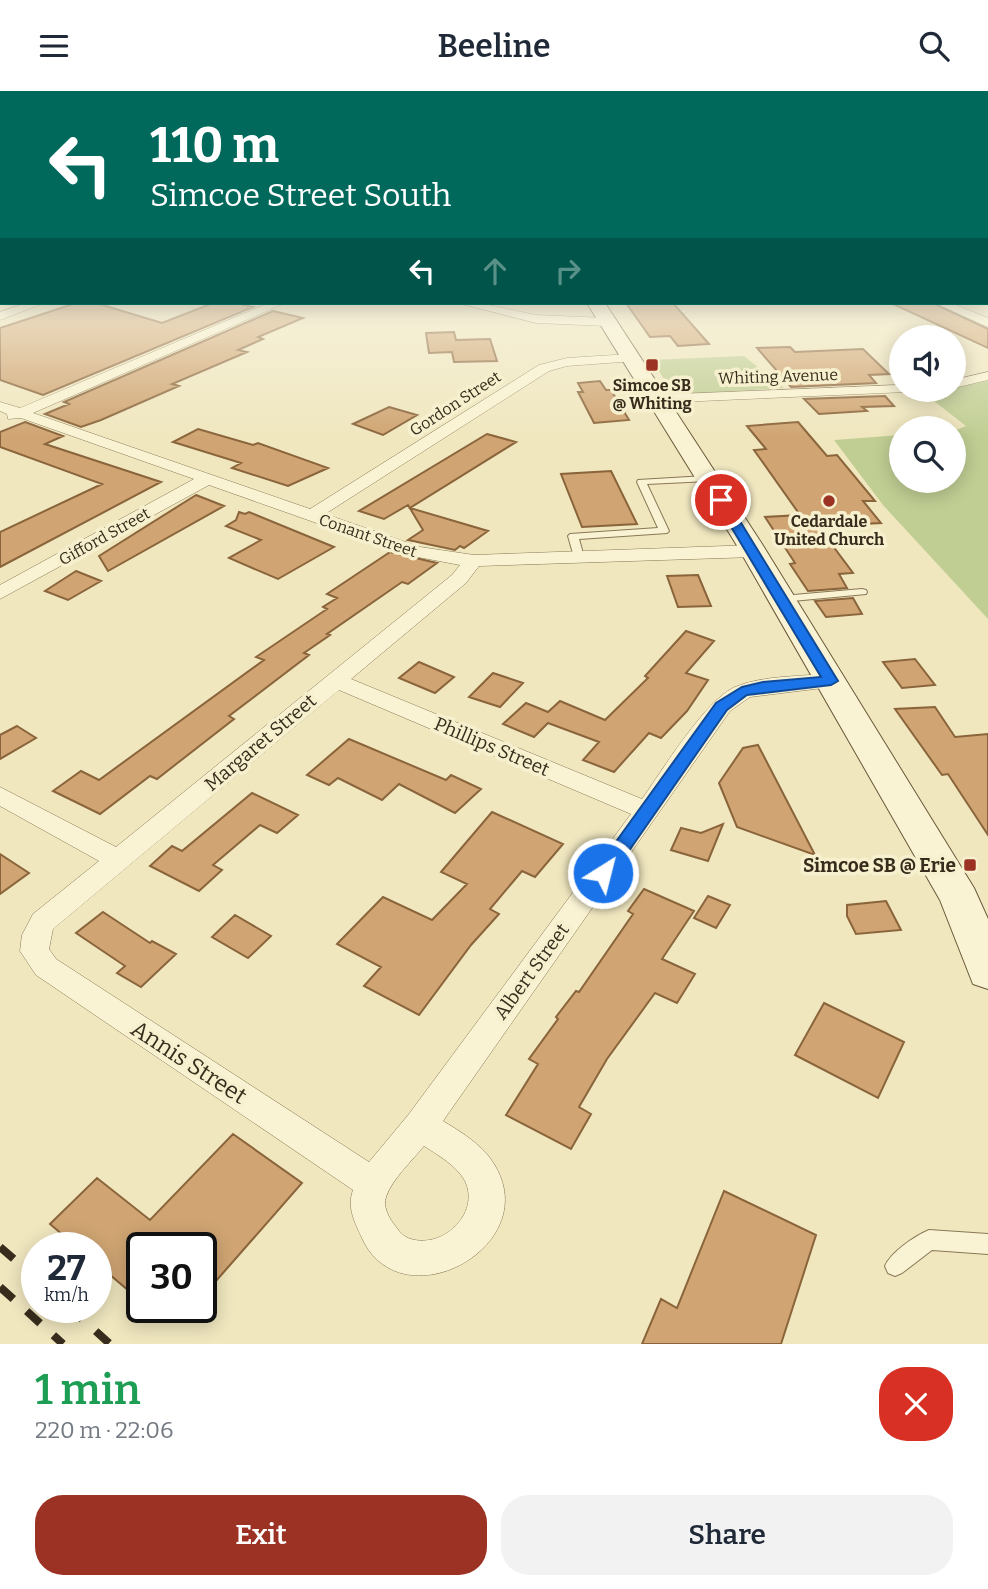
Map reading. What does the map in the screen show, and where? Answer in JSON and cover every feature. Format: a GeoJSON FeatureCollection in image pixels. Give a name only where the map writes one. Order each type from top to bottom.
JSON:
{"type":"FeatureCollection","features":[{"type":"Feature","properties":{"kind":"main road"},"geometry":{"type":"LineString","coordinates":[[606,319],[754,551],[960,899],[988,972]]}},
{"type":"Feature","properties":{"kind":"street"},"geometry":{"type":"LineString","coordinates":[[0,421],[240,319]]}},
{"type":"Feature","properties":{"kind":"street","name":"Gordon Street"},"geometry":{"type":"LineString","coordinates":[[312,515],[544,368],[567,362],[630,358]]}},
{"type":"Feature","properties":{"kind":"street"},"geometry":{"type":"LineString","coordinates":[[966,381],[988,376]]}},
{"type":"Feature","properties":{"kind":"street","name":"Whiting Avenue"},"geometry":{"type":"LineString","coordinates":[[655,399],[889,389]]}},
{"type":"Feature","properties":{"kind":"street","name":"Conant Street"},"geometry":{"type":"LineString","coordinates":[[0,406],[414,551],[442,558],[474,561],[754,551]]}},
{"type":"Feature","properties":{"kind":"street","name":"Gifford Street"},"geometry":{"type":"LineString","coordinates":[[0,593],[207,479]]}},
{"type":"Feature","properties":{"kind":"street","name":"Margaret Street"},"geometry":{"type":"LineString","coordinates":[[43,922],[459,579],[474,561]]}},
{"type":"Feature","properties":{"kind":"street","name":"Phillips Street"},"geometry":{"type":"LineString","coordinates":[[335,680],[648,811]]}},
{"type":"Feature","properties":{"kind":"street","name":"Albert Street"},"geometry":{"type":"LineString","coordinates":[[421,1125],[468,1159],[480,1173],[487,1190],[487,1209],[480,1227],[467,1243],[450,1254],[430,1259],[410,1257],[392,1248],[378,1235],[370,1218],[368,1200],[375,1185],[722,706],[742,692],[763,687],[831,681]]}},
{"type":"Feature","properties":{"kind":"street"},"geometry":{"type":"LineString","coordinates":[[0,795],[118,860]]}},
{"type":"Feature","properties":{"kind":"street","name":"Annis Street"},"geometry":{"type":"LineString","coordinates":[[43,922],[36,935],[34,951],[46,967],[375,1185]]}},
{"type":"Feature","properties":{"kind":"lane"},"geometry":{"type":"LineString","coordinates":[[579,557],[573,536],[664,531],[641,482],[706,479]]}},
{"type":"Feature","properties":{"kind":"lane"},"geometry":{"type":"LineString","coordinates":[[782,599],[862,592]]}},
{"type":"Feature","properties":{"kind":"lane"},"geometry":{"type":"LineString","coordinates":[[895,1266],[929,1240],[988,1244]]}},
{"type":"Feature","properties":{"kind":"green space"},"geometry":{"type":"Polygon","coordinates":[[[744,356],[784,388],[685,394],[671,390],[652,360],[744,356]]]}},
{"type":"Feature","properties":{"kind":"green space"},"geometry":{"type":"Polygon","coordinates":[[[988,381],[988,619],[883,505],[834,440],[889,436],[889,493],[966,493],[966,416],[953,416],[935,402],[966,402],[966,386],[988,381]]]}},
{"type":"Feature","properties":{"kind":"building"},"geometry":{"type":"Polygon","coordinates":[[[26,319],[150,319],[162,323],[171,319],[223,319],[43,395],[0,380],[0,328],[26,319]]]}},
{"type":"Feature","properties":{"kind":"building"},"geometry":{"type":"Polygon","coordinates":[[[254,319],[300,319],[258,337],[263,339],[238,350],[247,352],[172,384],[179,386],[101,420],[81,427],[45,414],[69,404],[64,402],[254,319]]]}},
{"type":"Feature","properties":{"kind":"building"},"geometry":{"type":"Polygon","coordinates":[[[638,319],[687,319],[709,344],[678,346],[670,336],[650,337],[638,319]]]}},
{"type":"Feature","properties":{"kind":"building"},"geometry":{"type":"Polygon","coordinates":[[[927,319],[968,319],[988,329],[988,348],[966,338],[966,325],[938,325],[927,319]]]}},
{"type":"Feature","properties":{"kind":"building"},"geometry":{"type":"Polygon","coordinates":[[[454,332],[456,340],[490,339],[497,361],[454,362],[452,352],[429,353],[426,333],[454,332]]]}},
{"type":"Feature","properties":{"kind":"building"},"geometry":{"type":"Polygon","coordinates":[[[790,347],[795,352],[863,349],[889,374],[869,375],[876,383],[791,387],[757,348],[790,347]]]}},
{"type":"Feature","properties":{"kind":"building"},"geometry":{"type":"Polygon","coordinates":[[[600,381],[606,390],[611,390],[629,420],[594,423],[578,392],[583,392],[578,383],[600,381]]]}},
{"type":"Feature","properties":{"kind":"building"},"geometry":{"type":"Polygon","coordinates":[[[885,396],[894,406],[862,407],[867,411],[819,414],[804,399],[885,396]]]}},
{"type":"Feature","properties":{"kind":"building"},"geometry":{"type":"Polygon","coordinates":[[[389,407],[417,415],[383,435],[353,424],[389,407]]]}},
{"type":"Feature","properties":{"kind":"building"},"geometry":{"type":"Polygon","coordinates":[[[25,422],[63,436],[45,444],[161,482],[0,567],[0,532],[102,484],[0,447],[0,432],[25,422]]]}},
{"type":"Feature","properties":{"kind":"building"},"geometry":{"type":"Polygon","coordinates":[[[798,422],[827,456],[837,455],[875,501],[863,501],[881,523],[818,526],[853,573],[839,574],[847,588],[808,591],[790,564],[795,563],[765,517],[800,515],[754,450],[766,449],[747,426],[798,422]]]}},
{"type":"Feature","properties":{"kind":"building"},"geometry":{"type":"Polygon","coordinates":[[[198,429],[253,445],[258,443],[328,468],[288,486],[232,468],[241,463],[173,442],[198,429]]]}},
{"type":"Feature","properties":{"kind":"building"},"geometry":{"type":"Polygon","coordinates":[[[487,434],[516,442],[410,508],[488,531],[464,548],[460,546],[455,550],[408,540],[423,530],[408,505],[384,519],[359,511],[487,434]]]}},
{"type":"Feature","properties":{"kind":"building"},"geometry":{"type":"Polygon","coordinates":[[[611,471],[637,524],[582,527],[561,474],[611,471]]]}},
{"type":"Feature","properties":{"kind":"building"},"geometry":{"type":"Polygon","coordinates":[[[196,495],[224,506],[108,571],[99,556],[196,495]]]}},
{"type":"Feature","properties":{"kind":"building"},"geometry":{"type":"Polygon","coordinates":[[[239,512],[249,512],[334,547],[278,579],[229,558],[261,540],[226,526],[236,520],[239,512]]]}},
{"type":"Feature","properties":{"kind":"building"},"geometry":{"type":"Polygon","coordinates":[[[390,552],[437,563],[408,584],[402,582],[327,634],[330,635],[304,653],[309,655],[229,716],[234,719],[157,779],[150,776],[100,814],[53,791],[81,771],[99,780],[264,660],[256,657],[327,609],[323,607],[337,598],[327,594],[390,552]]]}},
{"type":"Feature","properties":{"kind":"building"},"geometry":{"type":"Polygon","coordinates":[[[76,571],[101,581],[68,600],[45,591],[76,571]]]}},
{"type":"Feature","properties":{"kind":"building"},"geometry":{"type":"Polygon","coordinates":[[[698,575],[711,606],[678,607],[667,576],[698,575]]]}},
{"type":"Feature","properties":{"kind":"building"},"geometry":{"type":"Polygon","coordinates":[[[853,598],[862,614],[826,617],[815,601],[853,598]]]}},
{"type":"Feature","properties":{"kind":"building"},"geometry":{"type":"Polygon","coordinates":[[[686,631],[714,641],[686,673],[708,680],[687,711],[661,738],[649,733],[614,772],[583,760],[599,742],[548,723],[534,737],[503,724],[526,703],[548,712],[560,701],[605,720],[648,678],[645,676],[686,631]]]}},
{"type":"Feature","properties":{"kind":"building"},"geometry":{"type":"Polygon","coordinates":[[[915,659],[935,685],[902,688],[883,662],[915,659]]]}},
{"type":"Feature","properties":{"kind":"building"},"geometry":{"type":"Polygon","coordinates":[[[419,662],[454,677],[435,693],[399,678],[419,662]]]}},
{"type":"Feature","properties":{"kind":"building"},"geometry":{"type":"Polygon","coordinates":[[[493,673],[523,683],[500,707],[469,697],[493,673]]]}},
{"type":"Feature","properties":{"kind":"building"},"geometry":{"type":"Polygon","coordinates":[[[935,707],[955,737],[988,734],[988,835],[948,774],[942,775],[895,709],[935,707]]]}},
{"type":"Feature","properties":{"kind":"building"},"geometry":{"type":"Polygon","coordinates":[[[17,726],[36,738],[0,759],[0,735],[17,726]]]}},
{"type":"Feature","properties":{"kind":"building"},"geometry":{"type":"Polygon","coordinates":[[[349,739],[446,780],[451,775],[481,789],[455,813],[399,784],[382,800],[338,778],[329,785],[307,775],[349,739]]]}},
{"type":"Feature","properties":{"kind":"building"},"geometry":{"type":"Polygon","coordinates":[[[758,745],[815,855],[737,827],[719,783],[743,748],[758,745]]]}},
{"type":"Feature","properties":{"kind":"building"},"geometry":{"type":"Polygon","coordinates":[[[252,793],[298,815],[277,833],[260,825],[213,865],[222,870],[199,891],[150,866],[172,846],[182,851],[252,793]]]}},
{"type":"Feature","properties":{"kind":"building"},"geometry":{"type":"Polygon","coordinates":[[[492,812],[563,844],[535,877],[522,871],[490,909],[499,914],[471,945],[419,1015],[364,986],[381,967],[337,944],[383,897],[432,920],[467,884],[441,872],[492,812]]]}},
{"type":"Feature","properties":{"kind":"building"},"geometry":{"type":"Polygon","coordinates":[[[723,824],[708,861],[671,850],[681,828],[701,833],[723,824]]]}},
{"type":"Feature","properties":{"kind":"building"},"geometry":{"type":"Polygon","coordinates":[[[0,854],[29,873],[0,894],[0,854]]]}},
{"type":"Feature","properties":{"kind":"building"},"geometry":{"type":"Polygon","coordinates":[[[644,889],[694,911],[662,959],[695,974],[677,1003],[655,993],[607,1059],[579,1107],[591,1114],[571,1149],[506,1115],[538,1064],[529,1059],[558,1019],[556,1017],[576,991],[579,992],[633,914],[628,911],[644,889]]]}},
{"type":"Feature","properties":{"kind":"building"},"geometry":{"type":"Polygon","coordinates":[[[708,896],[730,905],[716,928],[694,918],[708,896]]]}},
{"type":"Feature","properties":{"kind":"building"},"geometry":{"type":"Polygon","coordinates":[[[886,901],[901,930],[856,934],[847,916],[847,905],[886,901]]]}},
{"type":"Feature","properties":{"kind":"building"},"geometry":{"type":"Polygon","coordinates":[[[103,912],[150,943],[152,941],[176,954],[141,987],[117,973],[125,966],[76,933],[103,912]]]}},
{"type":"Feature","properties":{"kind":"building"},"geometry":{"type":"Polygon","coordinates":[[[235,915],[271,936],[248,958],[212,937],[235,915]]]}},
{"type":"Feature","properties":{"kind":"building"},"geometry":{"type":"Polygon","coordinates":[[[824,1003],[904,1042],[878,1098],[795,1055],[824,1003]]]}},
{"type":"Feature","properties":{"kind":"building"},"geometry":{"type":"Polygon","coordinates":[[[233,1134],[302,1183],[217,1280],[217,1232],[126,1232],[126,1288],[112,1277],[112,1232],[59,1232],[50,1224],[97,1178],[150,1220],[233,1134]]]}},
{"type":"Feature","properties":{"kind":"building"},"geometry":{"type":"Polygon","coordinates":[[[724,1191],[816,1235],[781,1344],[642,1344],[661,1299],[677,1308],[724,1191]]]}},
{"type":"Feature","properties":{"kind":"railway"},"geometry":{"type":"LineString","coordinates":[[0,1247],[21,1265]]}},
{"type":"Feature","properties":{"kind":"railway"},"geometry":{"type":"LineString","coordinates":[[0,1287],[63,1344]]}},
{"type":"Feature","properties":{"kind":"railway"},"geometry":{"type":"LineString","coordinates":[[87,1323],[110,1344]]}},
{"type":"Feature","properties":{"kind":"place","name":"Simcoe SB @ Whiting"},"geometry":{"type":"Point","coordinates":[652,365]}},
{"type":"Feature","properties":{"kind":"place","name":"Cedardale United Church"},"geometry":{"type":"Point","coordinates":[829,501]}},
{"type":"Feature","properties":{"kind":"place","name":"Simcoe SB @ Erie"},"geometry":{"type":"Point","coordinates":[970,865]}},
{"type":"Feature","properties":{"kind":"route"},"geometry":{"type":"LineString","coordinates":[[603,873],[722,706],[742,692],[763,687],[831,681],[721,500]]}}]}
